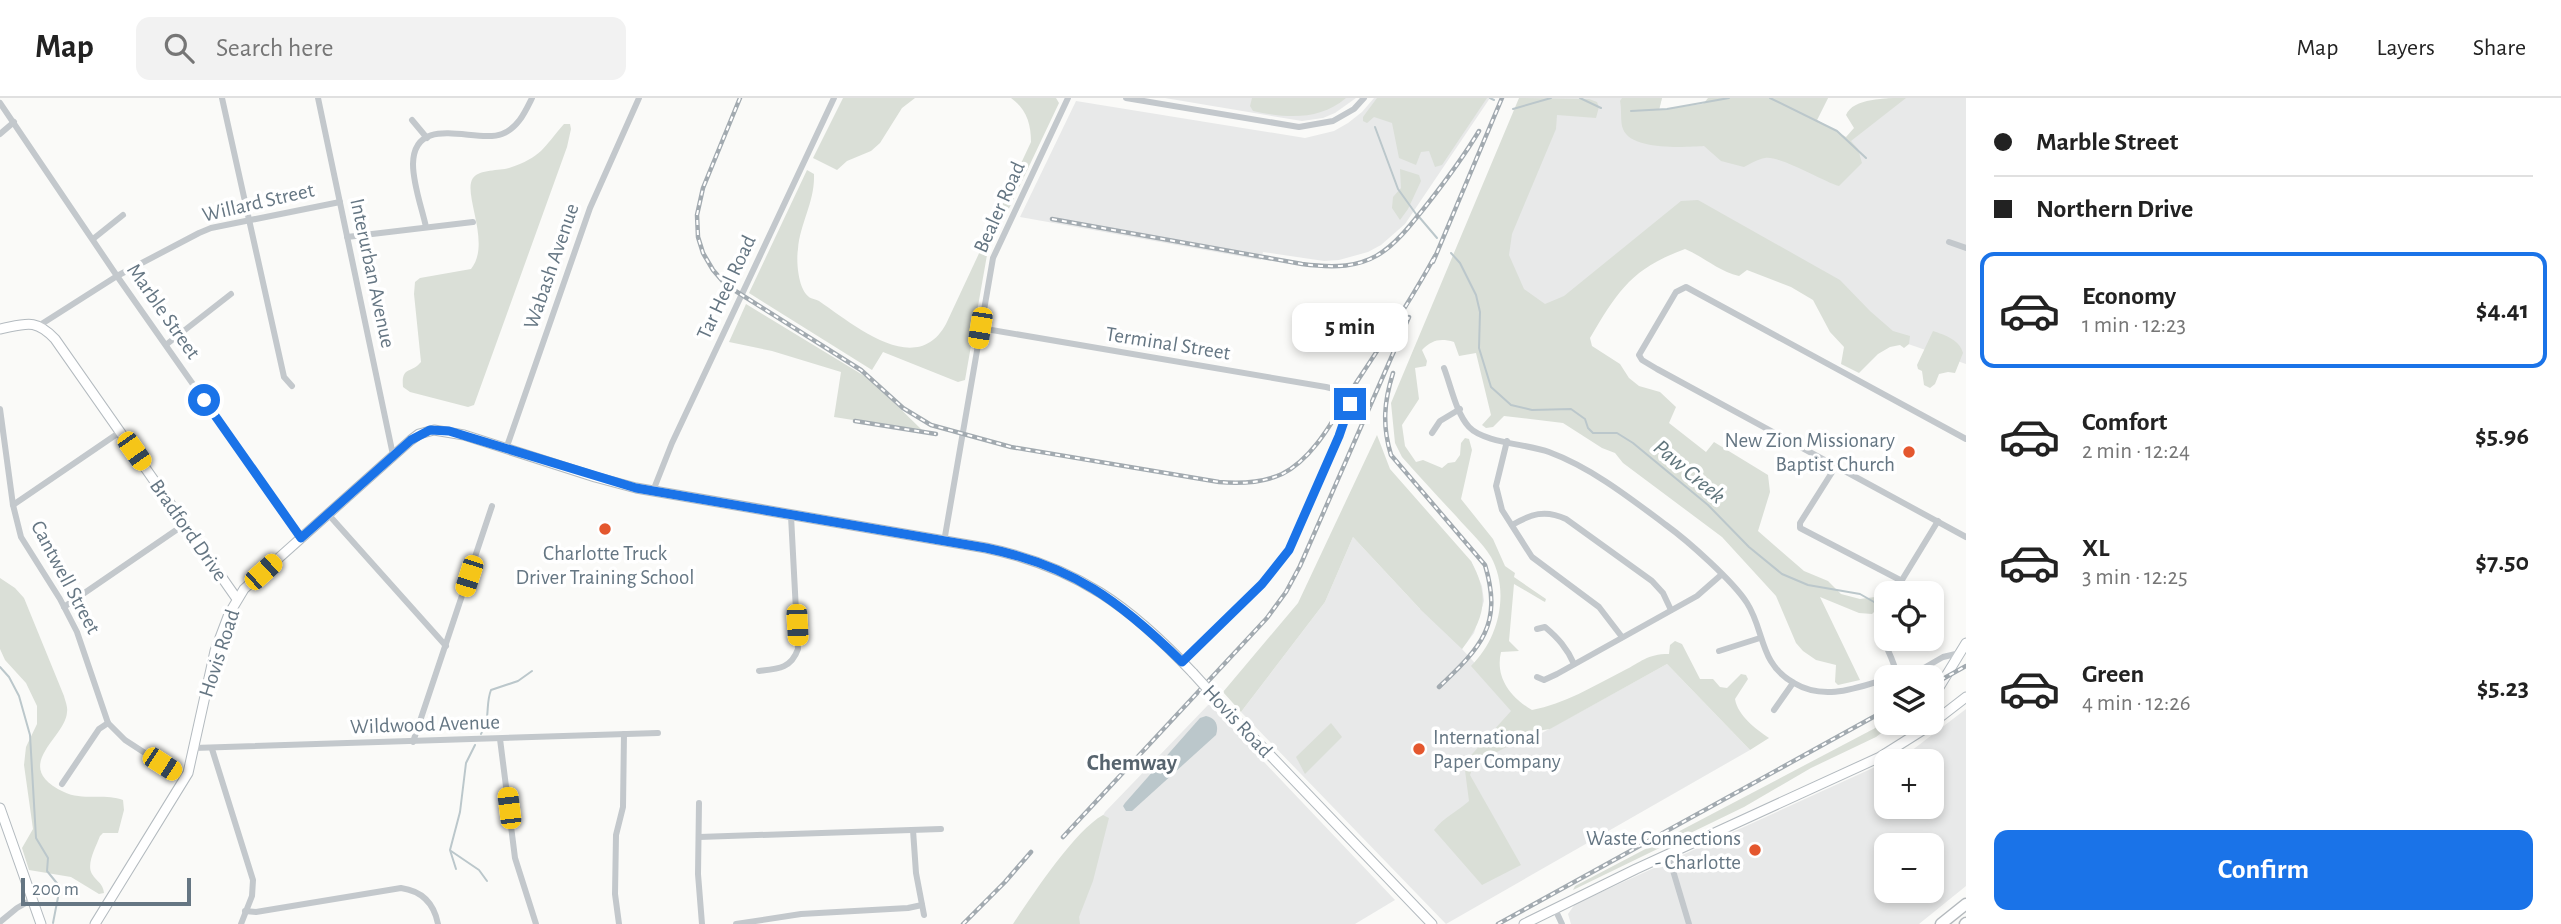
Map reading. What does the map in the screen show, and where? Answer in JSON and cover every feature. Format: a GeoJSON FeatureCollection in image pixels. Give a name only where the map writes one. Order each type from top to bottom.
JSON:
{"type":"FeatureCollection","features":[{"type":"Feature","properties":{"kind":"highway"},"geometry":{"type":"LineString","coordinates":[[1941,924],[1966,904]]}},
{"type":"Feature","properties":{"kind":"street"},"geometry":{"type":"LineString","coordinates":[[222,98],[284,377],[292,386]]}},
{"type":"Feature","properties":{"kind":"street","name":"Interurban Avenue"},"geometry":{"type":"LineString","coordinates":[[318,98],[393,455]]}},
{"type":"Feature","properties":{"kind":"street"},"geometry":{"type":"LineString","coordinates":[[426,228],[413,164],[417,150],[427,138],[448,132],[484,136],[503,134],[519,122],[533,98]]}},
{"type":"Feature","properties":{"kind":"street","name":"Wabash Avenue"},"geometry":{"type":"LineString","coordinates":[[506,449],[590,208],[639,98]]}},
{"type":"Feature","properties":{"kind":"street","name":"Tar Heel Road"},"geometry":{"type":"LineString","coordinates":[[653,491],[672,443],[834,98]]}},
{"type":"Feature","properties":{"kind":"street","name":"Bealer Road"},"geometry":{"type":"LineString","coordinates":[[944,542],[980,328],[997,246],[1068,98]]}},
{"type":"Feature","properties":{"kind":"street"},"geometry":{"type":"LineString","coordinates":[[1126,98],[1299,127],[1333,121],[1354,109],[1364,98]]}},
{"type":"Feature","properties":{"kind":"street","name":"Marble Street"},"geometry":{"type":"LineString","coordinates":[[0,103],[301,538]]}},
{"type":"Feature","properties":{"kind":"street"},"geometry":{"type":"LineString","coordinates":[[412,120],[427,138]]}},
{"type":"Feature","properties":{"kind":"street"},"geometry":{"type":"LineString","coordinates":[[0,134],[14,122]]}},
{"type":"Feature","properties":{"kind":"street","name":"Willard Street"},"geometry":{"type":"LineString","coordinates":[[40,325],[117,275],[199,233],[340,201]]}},
{"type":"Feature","properties":{"kind":"street"},"geometry":{"type":"LineString","coordinates":[[93,239],[123,215]]}},
{"type":"Feature","properties":{"kind":"street"},"geometry":{"type":"LineString","coordinates":[[347,236],[473,222]]}},
{"type":"Feature","properties":{"kind":"street"},"geometry":{"type":"LineString","coordinates":[[1949,242],[1966,248]]}},
{"type":"Feature","properties":{"kind":"street"},"geometry":{"type":"LineString","coordinates":[[1966,439],[1689,289],[1676,292],[1639,356],[1657,369],[1966,537]]}},
{"type":"Feature","properties":{"kind":"street"},"geometry":{"type":"LineString","coordinates":[[167,344],[231,294]]}},
{"type":"Feature","properties":{"kind":"street"},"geometry":{"type":"LineString","coordinates":[[0,328],[29,323],[40,325]]}},
{"type":"Feature","properties":{"kind":"street","name":"Bradford Drive"},"geometry":{"type":"LineString","coordinates":[[40,325],[55,339],[237,599]]}},
{"type":"Feature","properties":{"kind":"street","name":"Terminal Street"},"geometry":{"type":"LineString","coordinates":[[980,328],[1326,387],[1338,390],[1348,397],[1349,411],[1289,550],[1262,584],[1182,662]]}},
{"type":"Feature","properties":{"kind":"street"},"geometry":{"type":"LineString","coordinates":[[1444,368],[1463,419],[1474,431],[1546,450],[1586,469],[1668,526],[1748,604],[1772,664],[1793,683],[1833,693],[1874,682]]}},
{"type":"Feature","properties":{"kind":"street","name":"Cantwell Street"},"geometry":{"type":"LineString","coordinates":[[0,409],[13,505],[26,549],[64,607],[85,653],[108,723]]}},
{"type":"Feature","properties":{"kind":"street"},"geometry":{"type":"LineString","coordinates":[[1432,433],[1440,421],[1460,409]]}},
{"type":"Feature","properties":{"kind":"street","name":"Hovis Road"},"geometry":{"type":"LineString","coordinates":[[95,924],[185,779],[212,661],[237,599],[393,455],[419,434],[435,430],[449,431],[595,477],[653,491],[1008,553],[1073,576],[1123,607],[1182,662],[1432,924]]}},
{"type":"Feature","properties":{"kind":"street"},"geometry":{"type":"LineString","coordinates":[[13,505],[120,432]]}},
{"type":"Feature","properties":{"kind":"street"},"geometry":{"type":"LineString","coordinates":[[1507,441],[1496,486],[1502,510],[1532,557],[1599,607],[1622,636]]}},
{"type":"Feature","properties":{"kind":"street"},"geometry":{"type":"LineString","coordinates":[[1836,466],[1800,523],[1800,528],[1902,581],[1938,521]]}},
{"type":"Feature","properties":{"kind":"street"},"geometry":{"type":"LineString","coordinates":[[413,742],[492,506]]}},
{"type":"Feature","properties":{"kind":"street"},"geometry":{"type":"LineString","coordinates":[[1512,525],[1538,513],[1557,514],[1652,581],[1671,610]]}},
{"type":"Feature","properties":{"kind":"street"},"geometry":{"type":"LineString","coordinates":[[328,514],[446,646]]}},
{"type":"Feature","properties":{"kind":"street"},"geometry":{"type":"LineString","coordinates":[[759,671],[785,667],[792,661],[798,649],[791,516]]}},
{"type":"Feature","properties":{"kind":"street"},"geometry":{"type":"LineString","coordinates":[[64,607],[185,524]]}},
{"type":"Feature","properties":{"kind":"street"},"geometry":{"type":"LineString","coordinates":[[1537,677],[1544,680],[1697,596],[1721,575]]}},
{"type":"Feature","properties":{"kind":"street"},"geometry":{"type":"LineString","coordinates":[[1537,629],[1545,627],[1558,638],[1574,664]]}},
{"type":"Feature","properties":{"kind":"street"},"geometry":{"type":"LineString","coordinates":[[1719,651],[1760,638]]}},
{"type":"Feature","properties":{"kind":"street"},"geometry":{"type":"LineString","coordinates":[[1944,679],[1966,643]]}},
{"type":"Feature","properties":{"kind":"street"},"geometry":{"type":"LineString","coordinates":[[1929,665],[1942,657],[1960,653]]}},
{"type":"Feature","properties":{"kind":"street"},"geometry":{"type":"LineString","coordinates":[[1774,710],[1793,683]]}},
{"type":"Feature","properties":{"kind":"street"},"geometry":{"type":"LineString","coordinates":[[1524,924],[1668,854],[1861,766],[1908,740],[1966,697]]}},
{"type":"Feature","properties":{"kind":"street"},"geometry":{"type":"LineString","coordinates":[[62,784],[99,729],[108,723],[125,740],[185,779]]}},
{"type":"Feature","properties":{"kind":"street","name":"Wildwood Avenue"},"geometry":{"type":"LineString","coordinates":[[194,748],[658,733]]}},
{"type":"Feature","properties":{"kind":"street"},"geometry":{"type":"LineString","coordinates":[[619,924],[615,894],[616,835],[622,807],[624,734]]}},
{"type":"Feature","properties":{"kind":"street"},"geometry":{"type":"LineString","coordinates":[[1908,740],[1911,735]]}},
{"type":"Feature","properties":{"kind":"street"},"geometry":{"type":"LineString","coordinates":[[500,739],[515,858],[536,924]]}},
{"type":"Feature","properties":{"kind":"street"},"geometry":{"type":"LineString","coordinates":[[212,749],[253,880],[252,896],[241,924]]}},
{"type":"Feature","properties":{"kind":"street"},"geometry":{"type":"LineString","coordinates":[[699,803],[698,874],[702,924]]}},
{"type":"Feature","properties":{"kind":"street"},"geometry":{"type":"LineString","coordinates":[[0,808],[41,924]]}},
{"type":"Feature","properties":{"kind":"street"},"geometry":{"type":"LineString","coordinates":[[913,830],[925,915]]}},
{"type":"Feature","properties":{"kind":"street"},"geometry":{"type":"LineString","coordinates":[[699,837],[941,830]]}},
{"type":"Feature","properties":{"kind":"street"},"geometry":{"type":"LineString","coordinates":[[1668,854],[1689,924]]}},
{"type":"Feature","properties":{"kind":"street"},"geometry":{"type":"LineString","coordinates":[[245,911],[256,912],[401,888],[425,897],[435,911],[438,924]]}},
{"type":"Feature","properties":{"kind":"street"},"geometry":{"type":"LineString","coordinates":[[0,922],[31,901]]}},
{"type":"Feature","properties":{"kind":"street"},"geometry":{"type":"LineString","coordinates":[[736,924],[801,914],[922,905]]}},
{"type":"Feature","properties":{"kind":"street"},"geometry":{"type":"LineString","coordinates":[[1555,909],[1562,924]]}},
{"type":"Feature","properties":{"kind":"shaded area"},"geometry":{"type":"Polygon","coordinates":[[[843,98],[915,98],[902,108],[880,143],[871,151],[847,161],[837,170],[813,158],[843,98]]]}},
{"type":"Feature","properties":{"kind":"shaded area"},"geometry":{"type":"Polygon","coordinates":[[[1011,98],[1056,98],[1059,103],[987,255],[965,380],[958,382],[883,352],[872,370],[749,293],[807,170],[814,174],[814,184],[799,239],[797,260],[805,293],[884,342],[902,347],[918,347],[933,340],[946,324],[1031,142],[1027,117],[1011,98]]]}},
{"type":"Feature","properties":{"kind":"shaded area"},"geometry":{"type":"Polygon","coordinates":[[[1165,98],[1356,98],[1335,113],[1302,121],[1165,98]]]}},
{"type":"Feature","properties":{"kind":"shaded area"},"geometry":{"type":"Polygon","coordinates":[[[1252,98],[1346,98],[1325,111],[1290,116],[1253,111],[1250,106],[1252,98]]]}},
{"type":"Feature","properties":{"kind":"shaded area"},"geometry":{"type":"Polygon","coordinates":[[[1374,98],[1490,98],[1405,224],[1381,245],[1368,252],[1324,261],[1263,252],[1261,260],[1020,217],[1076,101],[1305,138],[1334,131],[1348,123],[1374,98]]]}},
{"type":"Feature","properties":{"kind":"shaded area"},"geometry":{"type":"Polygon","coordinates":[[[1377,98],[1487,98],[1442,165],[1435,167],[1429,151],[1421,152],[1416,165],[1399,158],[1392,123],[1374,117],[1367,123],[1363,121],[1377,98]]]}},
{"type":"Feature","properties":{"kind":"shaded area"},"geometry":{"type":"Polygon","coordinates":[[[1519,98],[1589,99],[1597,102],[1599,107],[1596,118],[1557,115],[1556,129],[1512,234],[1509,255],[1524,289],[1545,304],[1564,296],[1681,201],[1698,200],[1840,280],[1893,331],[1910,336],[1909,344],[1904,348],[1900,345],[1890,347],[1878,354],[1859,373],[1841,364],[1844,347],[1830,332],[1813,300],[1791,287],[1747,270],[1739,276],[1731,274],[1685,249],[1651,265],[1628,283],[1590,338],[1592,346],[1620,364],[1629,378],[1639,386],[1660,392],[1676,407],[1669,423],[1706,452],[1714,442],[1768,475],[1770,492],[1758,531],[1804,571],[1828,581],[1841,594],[1860,599],[1874,597],[1872,614],[1859,613],[1820,597],[1860,680],[1838,685],[1835,682],[1836,665],[1816,660],[1803,651],[1796,643],[1776,596],[1722,537],[1623,463],[1615,453],[1602,448],[1563,423],[1504,416],[1493,427],[1486,428],[1482,425],[1491,415],[1476,353],[1459,356],[1454,342],[1444,340],[1429,344],[1422,350],[1427,361],[1426,366],[1415,368],[1419,399],[1402,425],[1405,446],[1416,462],[1423,460],[1442,468],[1455,462],[1460,455],[1461,443],[1465,438],[1469,439],[1472,450],[1461,499],[1493,539],[1505,566],[1515,573],[1514,577],[1546,599],[1545,602],[1514,584],[1509,641],[1519,651],[1501,652],[1500,661],[1502,678],[1511,693],[1532,710],[1544,707],[1579,694],[1649,657],[1669,654],[1670,645],[1675,641],[1682,644],[1700,679],[1713,679],[1720,687],[1727,688],[1741,674],[1746,675],[1748,679],[1735,699],[1737,705],[1748,722],[1769,738],[1750,750],[1667,664],[1550,729],[1537,731],[1474,764],[1470,775],[1521,865],[1482,885],[1434,830],[1469,801],[1464,763],[1511,711],[1471,666],[1481,655],[1495,629],[1499,614],[1500,585],[1491,557],[1483,546],[1402,457],[1395,443],[1391,403],[1519,98]]]}},
{"type":"Feature","properties":{"kind":"shaded area"},"geometry":{"type":"Polygon","coordinates":[[[1524,98],[1662,98],[1659,110],[1707,103],[1828,98],[1817,120],[1847,138],[1888,98],[1966,98],[1966,364],[1836,319],[1836,290],[1688,217],[1541,348],[1496,297],[1524,98]]]}},
{"type":"Feature","properties":{"kind":"shaded area"},"geometry":{"type":"Polygon","coordinates":[[[1622,98],[1662,98],[1659,110],[1703,104],[1708,98],[1828,98],[1817,120],[1846,137],[1854,128],[1846,115],[1856,105],[1871,100],[1906,98],[1851,141],[1858,149],[1862,163],[1839,186],[1772,158],[1760,159],[1744,167],[1721,161],[1704,146],[1660,146],[1636,141],[1623,129],[1622,98]]]}},
{"type":"Feature","properties":{"kind":"shaded area"},"geometry":{"type":"Polygon","coordinates":[[[564,124],[570,124],[571,129],[567,147],[474,405],[468,407],[410,392],[403,387],[405,373],[421,362],[415,282],[420,278],[471,269],[477,258],[478,233],[471,195],[473,178],[480,173],[509,168],[529,160],[541,151],[564,124]]]}},
{"type":"Feature","properties":{"kind":"shaded area"},"geometry":{"type":"Polygon","coordinates":[[[1400,169],[1419,175],[1421,181],[1400,220],[1392,208],[1393,197],[1401,188],[1400,169]]]}},
{"type":"Feature","properties":{"kind":"shaded area"},"geometry":{"type":"Polygon","coordinates":[[[746,304],[871,380],[923,431],[834,417],[841,372],[772,351],[729,342],[746,304]]]}},
{"type":"Feature","properties":{"kind":"shaded area"},"geometry":{"type":"Polygon","coordinates":[[[1933,331],[1955,341],[1963,353],[1955,373],[1939,374],[1930,388],[1924,385],[1922,371],[1917,365],[1933,331]]]}},
{"type":"Feature","properties":{"kind":"shaded area"},"geometry":{"type":"Polygon","coordinates":[[[1377,435],[1390,469],[1471,561],[1483,596],[1476,627],[1462,649],[1421,610],[1353,537],[1325,602],[1241,712],[1223,692],[1298,603],[1377,435]]]}},
{"type":"Feature","properties":{"kind":"shaded area"},"geometry":{"type":"Polygon","coordinates":[[[1353,537],[1420,609],[1471,561],[1482,586],[1484,601],[1474,633],[1462,649],[1540,734],[1667,664],[1750,750],[1446,924],[1241,712],[1325,602],[1353,537]]]}},
{"type":"Feature","properties":{"kind":"shaded area"},"geometry":{"type":"Polygon","coordinates":[[[0,578],[24,598],[67,706],[64,722],[44,752],[41,772],[48,782],[71,795],[123,800],[124,810],[118,833],[103,833],[100,836],[91,860],[90,870],[104,893],[99,894],[71,877],[29,870],[22,848],[33,829],[24,765],[26,747],[37,724],[37,706],[26,683],[5,660],[0,649],[0,578]]]}},
{"type":"Feature","properties":{"kind":"shaded area"},"geometry":{"type":"Polygon","coordinates":[[[1209,704],[1395,900],[1355,924],[1034,924],[1069,874],[1105,812],[1209,704]]]}},
{"type":"Feature","properties":{"kind":"shaded area"},"geometry":{"type":"Polygon","coordinates":[[[1966,709],[1966,886],[1919,924],[1571,924],[1568,914],[1575,904],[1874,767],[1874,819],[1944,819],[1944,749],[1914,749],[1932,735],[1944,735],[1944,726],[1966,709]]]}},
{"type":"Feature","properties":{"kind":"shaded area"},"geometry":{"type":"Polygon","coordinates":[[[1206,716],[1216,723],[1216,735],[1132,811],[1126,811],[1123,806],[1125,803],[1200,718],[1206,716]]]}},
{"type":"Feature","properties":{"kind":"shaded area"},"geometry":{"type":"Polygon","coordinates":[[[1331,723],[1342,737],[1305,774],[1296,757],[1331,723]]]}},
{"type":"Feature","properties":{"kind":"shaded area"},"geometry":{"type":"Polygon","coordinates":[[[1874,729],[1874,735],[1879,735],[1811,768],[1744,807],[1573,890],[1575,886],[1874,729]]]}},
{"type":"Feature","properties":{"kind":"shaded area"},"geometry":{"type":"Polygon","coordinates":[[[1103,815],[1109,818],[1093,881],[1079,917],[1080,924],[1013,924],[1067,849],[1103,815]]]}},
{"type":"Feature","properties":{"kind":"waterway"},"geometry":{"type":"LineString","coordinates":[[1490,98],[1494,100]]}},
{"type":"Feature","properties":{"kind":"waterway"},"geometry":{"type":"LineString","coordinates":[[1513,109],[1551,98]]}},
{"type":"Feature","properties":{"kind":"waterway"},"geometry":{"type":"LineString","coordinates":[[1580,98],[1601,108]]}},
{"type":"Feature","properties":{"kind":"waterway"},"geometry":{"type":"LineString","coordinates":[[1631,111],[1667,109],[1729,98]]}},
{"type":"Feature","properties":{"kind":"waterway"},"geometry":{"type":"LineString","coordinates":[[1770,98],[1837,131],[1866,158]]}},
{"type":"Feature","properties":{"kind":"waterway","name":"Paw Creek"},"geometry":{"type":"LineString","coordinates":[[1375,127],[1398,189],[1416,214]]}},
{"type":"Feature","properties":{"kind":"waterway","name":"Paw Creek"},"geometry":{"type":"LineString","coordinates":[[1420,218],[1437,238]]}},
{"type":"Feature","properties":{"kind":"waterway","name":"Paw Creek"},"geometry":{"type":"LineString","coordinates":[[1451,253],[1460,263],[1476,295],[1480,312],[1479,348],[1491,387],[1511,405],[1532,410],[1571,409],[1585,419],[1593,433],[1617,433],[1708,505],[1749,547],[1782,574],[1808,585],[1860,594],[1874,602]]}},
{"type":"Feature","properties":{"kind":"waterway"},"geometry":{"type":"LineString","coordinates":[[0,667],[19,696],[30,735],[36,838],[48,858],[47,871],[60,887],[53,923]]}},
{"type":"Feature","properties":{"kind":"waterway"},"geometry":{"type":"LineString","coordinates":[[481,734],[486,723],[491,690],[518,681],[532,671]]}},
{"type":"Feature","properties":{"kind":"waterway"},"geometry":{"type":"LineString","coordinates":[[456,869],[450,850],[460,812],[466,763],[475,745]]}},
{"type":"Feature","properties":{"kind":"waterway"},"geometry":{"type":"LineString","coordinates":[[451,851],[479,870],[487,881]]}},
{"type":"Feature","properties":{"kind":"railway"},"geometry":{"type":"LineString","coordinates":[[740,98],[703,188],[697,215],[698,237],[713,270],[726,285],[861,370],[903,408],[931,425],[1011,447],[1219,482],[1251,482],[1282,474],[1305,457],[1324,434],[1435,256]]}},
{"type":"Feature","properties":{"kind":"railway"},"geometry":{"type":"LineString","coordinates":[[1433,262],[1502,98]]}},
{"type":"Feature","properties":{"kind":"railway"},"geometry":{"type":"LineString","coordinates":[[1052,219],[1302,264],[1326,266],[1362,262],[1376,256],[1402,235],[1449,176],[1479,131]]}},
{"type":"Feature","properties":{"kind":"railway"},"geometry":{"type":"LineString","coordinates":[[1063,837],[1267,618],[1286,592],[1300,566],[1409,317]]}},
{"type":"Feature","properties":{"kind":"railway"},"geometry":{"type":"LineString","coordinates":[[1393,373],[1385,414],[1391,455],[1485,565],[1490,586],[1491,604],[1484,634],[1466,660],[1439,687]]}},
{"type":"Feature","properties":{"kind":"railway"},"geometry":{"type":"LineString","coordinates":[[855,421],[936,434]]}},
{"type":"Feature","properties":{"kind":"railway"},"geometry":{"type":"LineString","coordinates":[[1944,678],[1966,666]]}},
{"type":"Feature","properties":{"kind":"railway"},"geometry":{"type":"LineString","coordinates":[[1498,924],[1874,717]]}},
{"type":"Feature","properties":{"kind":"railway"},"geometry":{"type":"LineString","coordinates":[[963,924],[1031,852]]}},
{"type":"Feature","properties":{"kind":"place","name":"New Zion Missionary Baptist Church"},"geometry":{"type":"Point","coordinates":[1909,452]}},
{"type":"Feature","properties":{"kind":"place","name":"Charlotte Truck Driver Training School"},"geometry":{"type":"Point","coordinates":[605,529]}},
{"type":"Feature","properties":{"kind":"place","name":"International Paper Company"},"geometry":{"type":"Point","coordinates":[1419,749]}},
{"type":"Feature","properties":{"kind":"place","name":"Waste Connections - Charlotte"},"geometry":{"type":"Point","coordinates":[1755,850]}},
{"type":"Feature","properties":{"kind":"district","name":"Chemway"},"geometry":{"type":"Point","coordinates":[1132,762]}},
{"type":"Feature","properties":{"kind":"route"},"geometry":{"type":"LineString","coordinates":[[204,400],[301,538],[376,469],[419,434],[430,430],[449,431],[636,488],[831,524],[986,548],[1030,559],[1073,576],[1105,594],[1139,621],[1182,662],[1262,584],[1289,550],[1339,436],[1350,404]]}}]}
